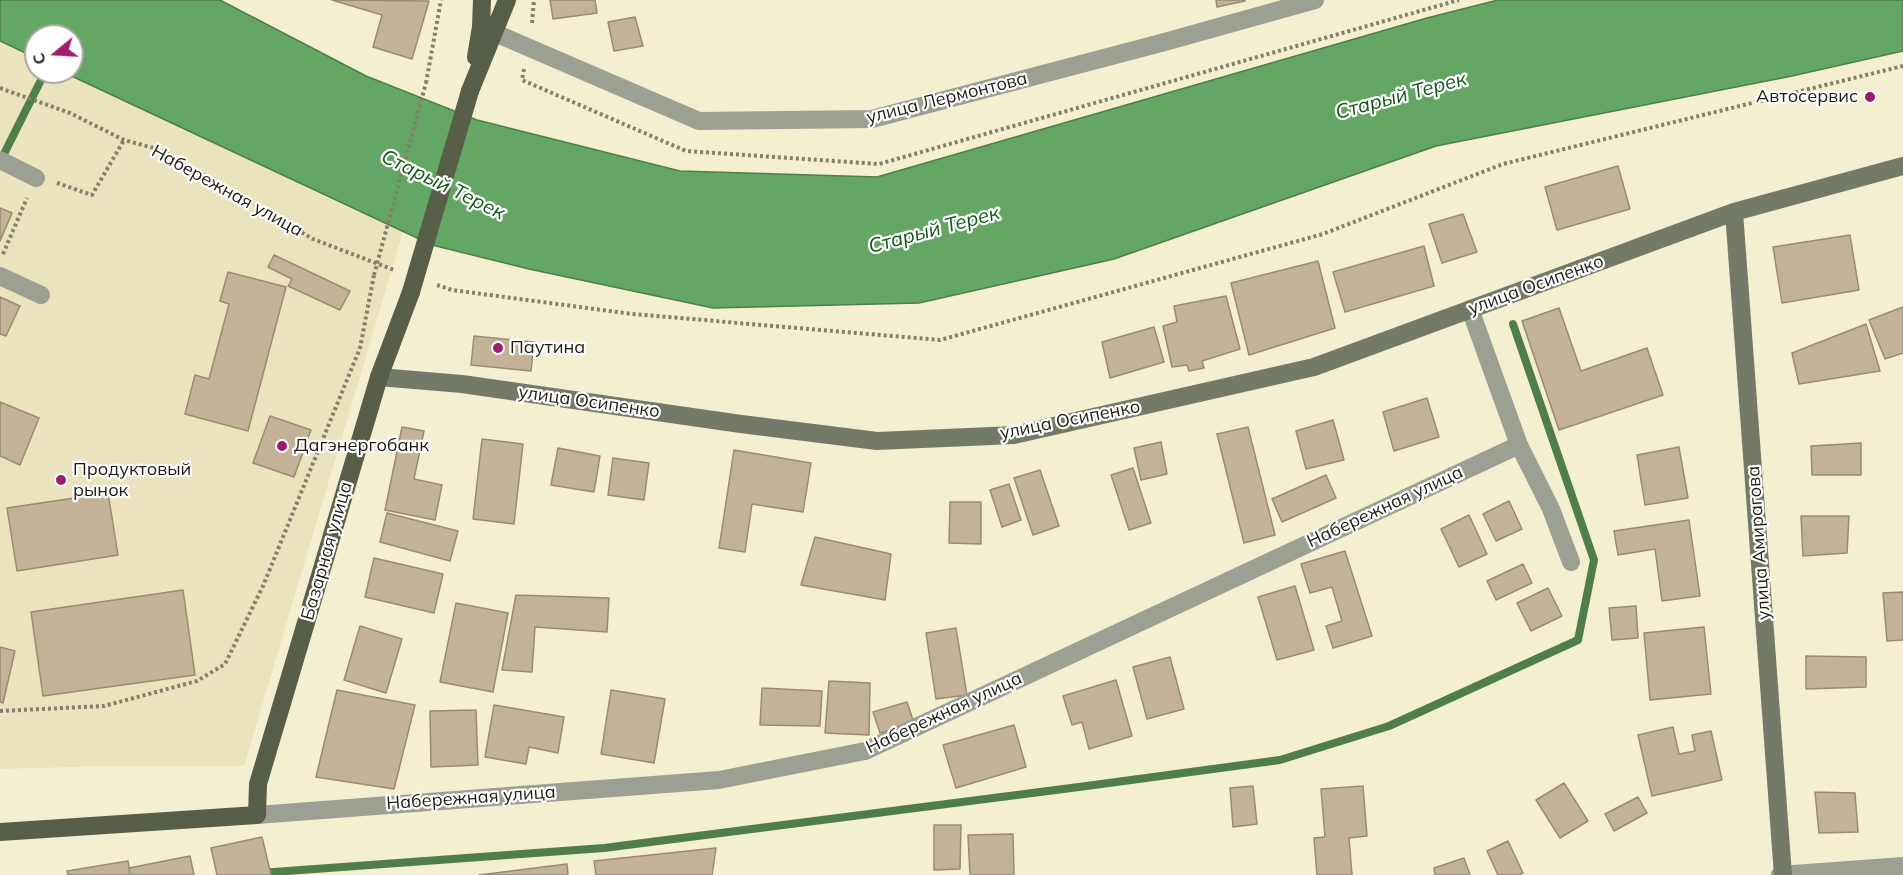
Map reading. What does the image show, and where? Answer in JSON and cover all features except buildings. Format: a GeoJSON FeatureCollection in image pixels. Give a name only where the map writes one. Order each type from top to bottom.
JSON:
{"type":"FeatureCollection","features":[{"type":"Feature","properties":{"kind":"main road"},"geometry":{"type":"LineString","coordinates":[[482,0],[488,30]]}},
{"type":"Feature","properties":{"kind":"main road","name":"Базарная улица"},"geometry":{"type":"LineString","coordinates":[[257,814],[258,784],[379,377],[411,292],[488,30],[507,0]]}},
{"type":"Feature","properties":{"kind":"main road"},"geometry":{"type":"LineString","coordinates":[[1734,212],[1903,166]]}},
{"type":"Feature","properties":{"kind":"main road","name":"улица Осипенко"},"geometry":{"type":"LineString","coordinates":[[379,377],[462,384],[878,441],[1014,435],[1314,366],[1734,212]]}},
{"type":"Feature","properties":{"kind":"main road","name":"улица Амирагова"},"geometry":{"type":"LineString","coordinates":[[1734,212],[1782,875]]}},
{"type":"Feature","properties":{"kind":"main road","name":"Набережная улица"},"geometry":{"type":"LineString","coordinates":[[0,832],[257,814]]}},
{"type":"Feature","properties":{"kind":"street","name":"улица Лермонтова"},"geometry":{"type":"LineString","coordinates":[[488,30],[699,122],[872,119],[1315,0]]}},
{"type":"Feature","properties":{"kind":"street"},"geometry":{"type":"LineString","coordinates":[[0,160],[36,178]]}},
{"type":"Feature","properties":{"kind":"street"},"geometry":{"type":"LineString","coordinates":[[0,276],[40,295]]}},
{"type":"Feature","properties":{"kind":"street"},"geometry":{"type":"LineString","coordinates":[[1470,309],[1519,445],[1551,509],[1571,562]]}},
{"type":"Feature","properties":{"kind":"street","name":"Набережная улица"},"geometry":{"type":"LineString","coordinates":[[257,814],[719,780],[865,751],[1519,445]]}},
{"type":"Feature","properties":{"kind":"street"},"geometry":{"type":"LineString","coordinates":[[1782,875],[1903,866]]}},
{"type":"Feature","properties":{"kind":"path"},"geometry":{"type":"LineString","coordinates":[[0,711],[104,706],[197,681],[225,664],[263,586],[360,348],[374,276],[426,83],[441,0]]}},
{"type":"Feature","properties":{"kind":"path"},"geometry":{"type":"LineString","coordinates":[[531,31],[534,0]]}},
{"type":"Feature","properties":{"kind":"path"},"geometry":{"type":"LineString","coordinates":[[430,283],[452,290],[632,314],[940,340],[1323,234],[1503,164],[1903,66]]}},
{"type":"Feature","properties":{"kind":"path","name":"Набережная улица"},"geometry":{"type":"LineString","coordinates":[[0,88],[70,114],[124,140],[160,150],[313,239],[398,271]]}},
{"type":"Feature","properties":{"kind":"path"},"geometry":{"type":"LineString","coordinates":[[0,260],[36,178],[92,195],[124,140]]}},
{"type":"Feature","properties":{"kind":"shaded area"},"geometry":{"type":"Polygon","coordinates":[[[0,42],[24,53],[24,84],[84,84],[84,79],[160,113],[325,197],[403,232],[244,766],[0,769],[0,42]]]}},
{"type":"Feature","properties":{"kind":"water","name":"Старый Терек"},"geometry":{"type":"Polygon","coordinates":[[[0,0],[220,0],[366,76],[477,120],[680,171],[877,177],[1427,18],[1498,0],[1903,0],[1903,51],[1792,76],[1436,146],[1114,259],[919,303],[713,308],[529,269],[432,245],[84,82],[84,24],[24,24],[24,52],[0,41],[0,0]]]}},
{"type":"Feature","properties":{"kind":"waterway"},"geometry":{"type":"LineString","coordinates":[[0,162],[39,84]]}},
{"type":"Feature","properties":{"kind":"waterway"},"geometry":{"type":"LineString","coordinates":[[260,873],[604,848],[1079,787],[1280,760],[1389,726],[1578,640],[1594,560],[1513,324]]}},
{"type":"Feature","properties":{"kind":"place","name":"Автосервис"},"geometry":{"type":"Point","coordinates":[1870,97]}},
{"type":"Feature","properties":{"kind":"place","name":"Паутина"},"geometry":{"type":"Point","coordinates":[498,348]}},
{"type":"Feature","properties":{"kind":"place","name":"Дагэнергобанк"},"geometry":{"type":"Point","coordinates":[282,446]}},
{"type":"Feature","properties":{"kind":"place","name":"Продуктовый рынок"},"geometry":{"type":"Point","coordinates":[61,480]}}]}
